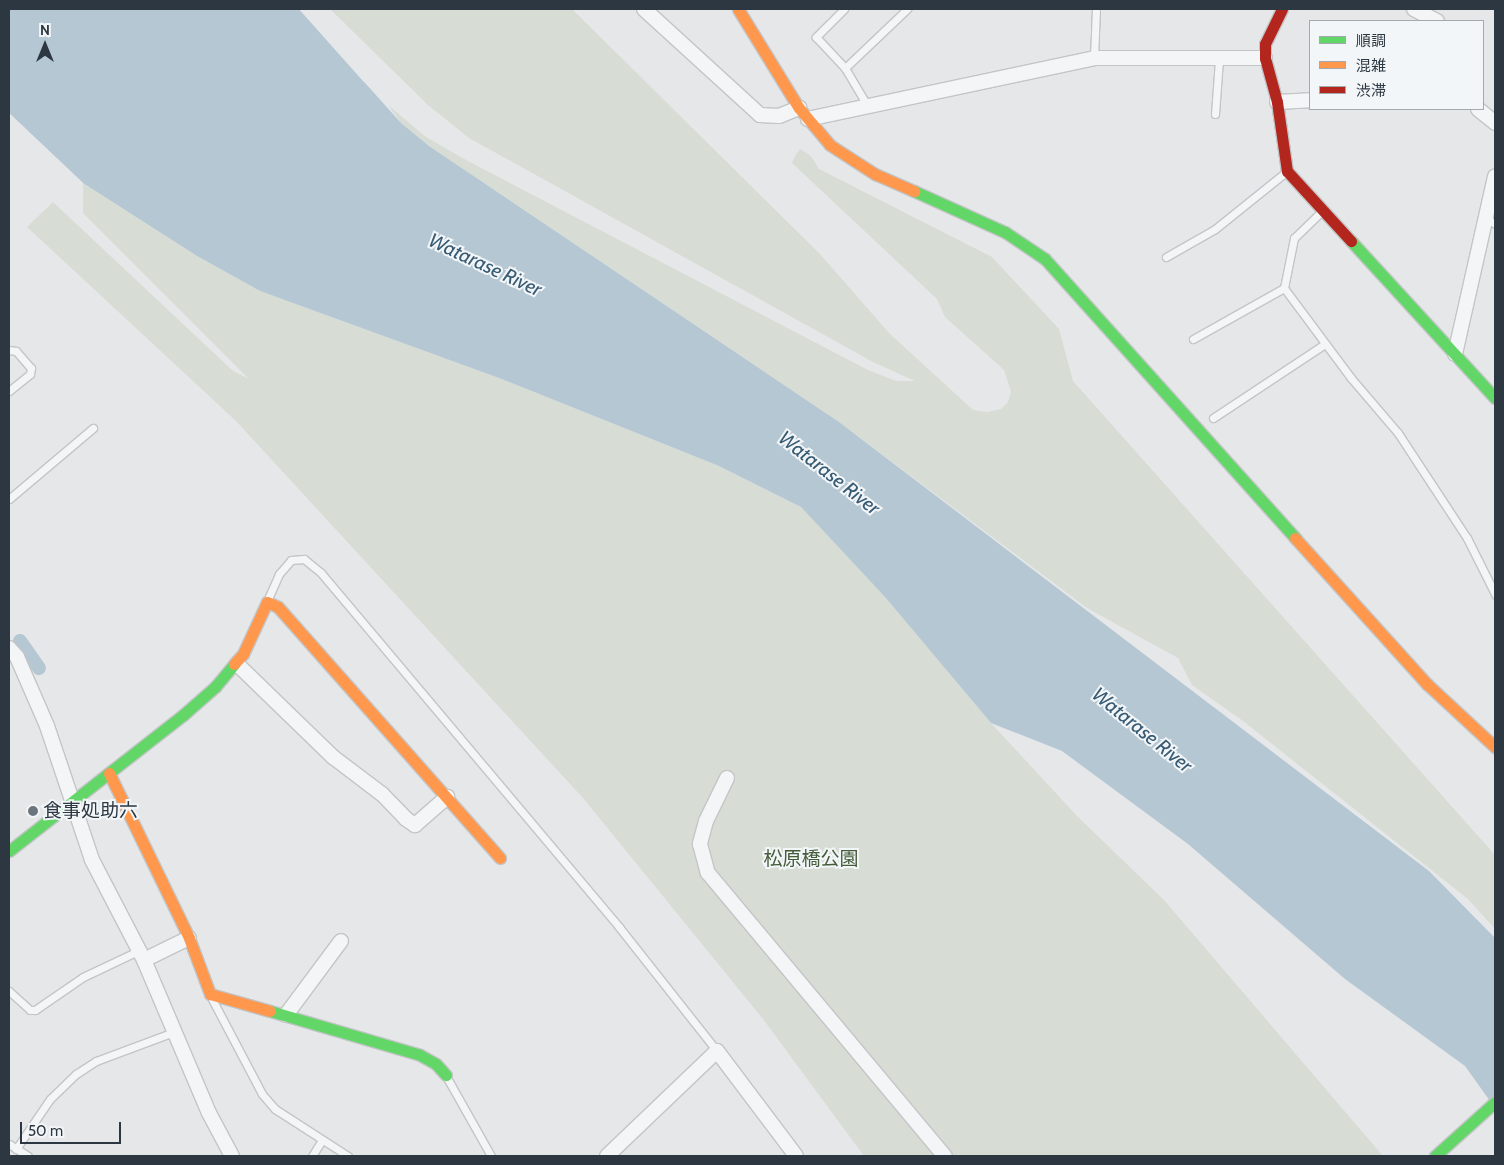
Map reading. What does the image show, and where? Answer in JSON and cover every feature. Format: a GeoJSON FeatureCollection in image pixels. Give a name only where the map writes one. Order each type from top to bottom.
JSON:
{"type":"FeatureCollection","features":[{"type":"Feature","properties":{"kind":"street"},"geometry":{"type":"LineString","coordinates":[[644,9],[760,115],[779,116],[799,108]]}},
{"type":"Feature","properties":{"kind":"street"},"geometry":{"type":"LineString","coordinates":[[738,9],[799,108],[845,157],[875,174],[1005,232],[1045,259],[1427,684],[1495,747]]}},
{"type":"Feature","properties":{"kind":"street"},"geometry":{"type":"LineString","coordinates":[[1282,9],[1265,44],[1265,58],[1277,102],[1287,171],[1321,211],[1495,398]]}},
{"type":"Feature","properties":{"kind":"street"},"geometry":{"type":"LineString","coordinates":[[1418,14],[1434,20]]}},
{"type":"Feature","properties":{"kind":"street"},"geometry":{"type":"LineString","coordinates":[[808,119],[1094,58],[1265,58]]}},
{"type":"Feature","properties":{"kind":"street"},"geometry":{"type":"LineString","coordinates":[[1277,102],[1309,100]]}},
{"type":"Feature","properties":{"kind":"street"},"geometry":{"type":"LineString","coordinates":[[1479,110],[1495,123]]}},
{"type":"Feature","properties":{"kind":"street"},"geometry":{"type":"LineString","coordinates":[[1455,354],[1490,220],[1495,176]]}},
{"type":"Feature","properties":{"kind":"street"},"geometry":{"type":"LineString","coordinates":[[9,851],[183,715],[237,664],[253,637],[267,602],[278,606],[500,858]]}},
{"type":"Feature","properties":{"kind":"street"},"geometry":{"type":"LineString","coordinates":[[9,648],[17,658],[47,726],[92,860],[141,955],[174,1032],[232,1156]]}},
{"type":"Feature","properties":{"kind":"street"},"geometry":{"type":"LineString","coordinates":[[237,664],[333,757],[382,794],[406,820],[415,825],[447,798]]}},
{"type":"Feature","properties":{"kind":"street"},"geometry":{"type":"LineString","coordinates":[[108,773],[190,938],[210,994],[420,1055],[436,1064],[446,1075]]}},
{"type":"Feature","properties":{"kind":"street"},"geometry":{"type":"LineString","coordinates":[[727,778],[706,821],[700,844],[708,873],[946,1156]]}},
{"type":"Feature","properties":{"kind":"street"},"geometry":{"type":"LineString","coordinates":[[141,955],[190,938]]}},
{"type":"Feature","properties":{"kind":"street"},"geometry":{"type":"LineString","coordinates":[[286,1015],[341,941]]}},
{"type":"Feature","properties":{"kind":"street"},"geometry":{"type":"LineString","coordinates":[[608,1156],[717,1051],[796,1156]]}},
{"type":"Feature","properties":{"kind":"street"},"geometry":{"type":"LineString","coordinates":[[1435,1156],[1495,1102]]}},
{"type":"Feature","properties":{"kind":"lane"},"geometry":{"type":"LineString","coordinates":[[844,9],[816,37],[846,68],[867,105]]}},
{"type":"Feature","properties":{"kind":"lane"},"geometry":{"type":"LineString","coordinates":[[846,68],[907,9]]}},
{"type":"Feature","properties":{"kind":"lane"},"geometry":{"type":"LineString","coordinates":[[1094,58],[1096,9]]}},
{"type":"Feature","properties":{"kind":"lane"},"geometry":{"type":"LineString","coordinates":[[1215,114],[1220,59]]}},
{"type":"Feature","properties":{"kind":"lane"},"geometry":{"type":"LineString","coordinates":[[1166,257],[1216,229],[1287,171]]}},
{"type":"Feature","properties":{"kind":"lane"},"geometry":{"type":"LineString","coordinates":[[1321,211],[1294,238],[1284,288],[1325,344],[1404,441],[1467,538],[1495,594]]}},
{"type":"Feature","properties":{"kind":"lane"},"geometry":{"type":"LineString","coordinates":[[1193,339],[1284,288]]}},
{"type":"Feature","properties":{"kind":"lane"},"geometry":{"type":"LineString","coordinates":[[1213,418],[1325,344]]}},
{"type":"Feature","properties":{"kind":"lane"},"geometry":{"type":"LineString","coordinates":[[9,350],[16,351],[31,368],[30,374],[9,392]]}},
{"type":"Feature","properties":{"kind":"lane"},"geometry":{"type":"LineString","coordinates":[[9,499],[93,428]]}},
{"type":"Feature","properties":{"kind":"lane"},"geometry":{"type":"LineString","coordinates":[[267,602],[279,574],[291,560],[304,559],[321,573],[609,915],[717,1051]]}},
{"type":"Feature","properties":{"kind":"lane"},"geometry":{"type":"LineString","coordinates":[[9,991],[30,1010],[35,1010],[83,977],[141,955]]}},
{"type":"Feature","properties":{"kind":"lane"},"geometry":{"type":"LineString","coordinates":[[210,994],[262,1094],[275,1109],[348,1156]]}},
{"type":"Feature","properties":{"kind":"lane"},"geometry":{"type":"LineString","coordinates":[[16,1149],[50,1099],[76,1074],[96,1061],[174,1032]]}},
{"type":"Feature","properties":{"kind":"lane"},"geometry":{"type":"LineString","coordinates":[[446,1075],[491,1156]]}},
{"type":"Feature","properties":{"kind":"lane"},"geometry":{"type":"LineString","coordinates":[[312,1156],[322,1140]]}},
{"type":"Feature","properties":{"kind":"lane"},"geometry":{"type":"LineString","coordinates":[[9,1144],[28,1156]]}},
{"type":"Feature","properties":{"kind":"green space"},"geometry":{"type":"Polygon","coordinates":[[[330,9],[572,9],[820,254],[889,333],[973,410],[987,412],[1001,409],[1008,402],[1011,392],[1004,370],[945,317],[937,299],[792,163],[795,156],[800,149],[811,156],[819,169],[992,257],[1059,329],[1073,381],[1495,855],[1495,929],[1468,899],[1243,721],[1192,685],[1178,658],[1087,608],[839,422],[429,146],[401,123],[388,105],[426,137],[466,160],[868,370],[896,381],[915,381],[873,362],[469,138],[428,105],[330,9]]]}},
{"type":"Feature","properties":{"kind":"green space","name":"松原橋公園"},"geometry":{"type":"Polygon","coordinates":[[[83,183],[197,256],[260,291],[499,378],[719,466],[801,507],[885,597],[991,723],[1077,816],[1164,900],[1383,1156],[864,1156],[763,1019],[583,798],[236,421],[27,227],[53,202],[233,371],[249,379],[83,213],[83,183]]]}},
{"type":"Feature","properties":{"kind":"water","name":"Watarase River"},"geometry":{"type":"Polygon","coordinates":[[[9,9],[299,9],[401,123],[429,146],[839,422],[1429,871],[1495,938],[1495,1108],[1465,1066],[1345,979],[1188,844],[1062,751],[991,723],[885,597],[801,507],[719,466],[499,378],[260,291],[197,256],[83,183],[9,113],[9,9]]]}},
{"type":"Feature","properties":{"kind":"pier"},"geometry":{"type":"Polygon","coordinates":[[[299,9],[302,9],[396,111],[363,81],[299,9]]]}},
{"type":"Feature","properties":{"kind":"pier"},"geometry":{"type":"Polygon","coordinates":[[[9,113],[83,183],[83,186],[9,116],[9,113]]]}},
{"type":"Feature","properties":{"kind":"waterway"},"geometry":{"type":"LineString","coordinates":[[20,641],[39,668]]}},
{"type":"Feature","properties":{"kind":"traffic: fast"},"geometry":{"type":"LineString","coordinates":[[914,191],[1005,232],[1045,259],[1295,538]]}},
{"type":"Feature","properties":{"kind":"traffic: fast"},"geometry":{"type":"LineString","coordinates":[[1351,241],[1495,398]]}},
{"type":"Feature","properties":{"kind":"traffic: fast"},"geometry":{"type":"LineString","coordinates":[[9,851],[183,715],[215,687],[234,664]]}},
{"type":"Feature","properties":{"kind":"traffic: fast"},"geometry":{"type":"LineString","coordinates":[[270,1011],[420,1055],[436,1064],[446,1075]]}},
{"type":"Feature","properties":{"kind":"traffic: fast"},"geometry":{"type":"LineString","coordinates":[[1435,1156],[1495,1102]]}},
{"type":"Feature","properties":{"kind":"traffic: slow"},"geometry":{"type":"LineString","coordinates":[[738,9],[799,108],[830,145],[875,174],[914,191]]}},
{"type":"Feature","properties":{"kind":"traffic: slow"},"geometry":{"type":"LineString","coordinates":[[1295,538],[1427,684],[1495,747]]}},
{"type":"Feature","properties":{"kind":"traffic: slow"},"geometry":{"type":"LineString","coordinates":[[234,664],[243,654],[267,602],[278,607],[500,858]]}},
{"type":"Feature","properties":{"kind":"traffic: slow"},"geometry":{"type":"LineString","coordinates":[[109,773],[189,938],[210,994],[270,1011]]}},
{"type":"Feature","properties":{"kind":"traffic: jam"},"geometry":{"type":"LineString","coordinates":[[1282,9],[1265,44],[1265,58],[1277,102],[1287,171],[1351,241]]}},
{"type":"Feature","properties":{"kind":"place","name":"食事処助六"},"geometry":{"type":"Point","coordinates":[33,811]}}]}
